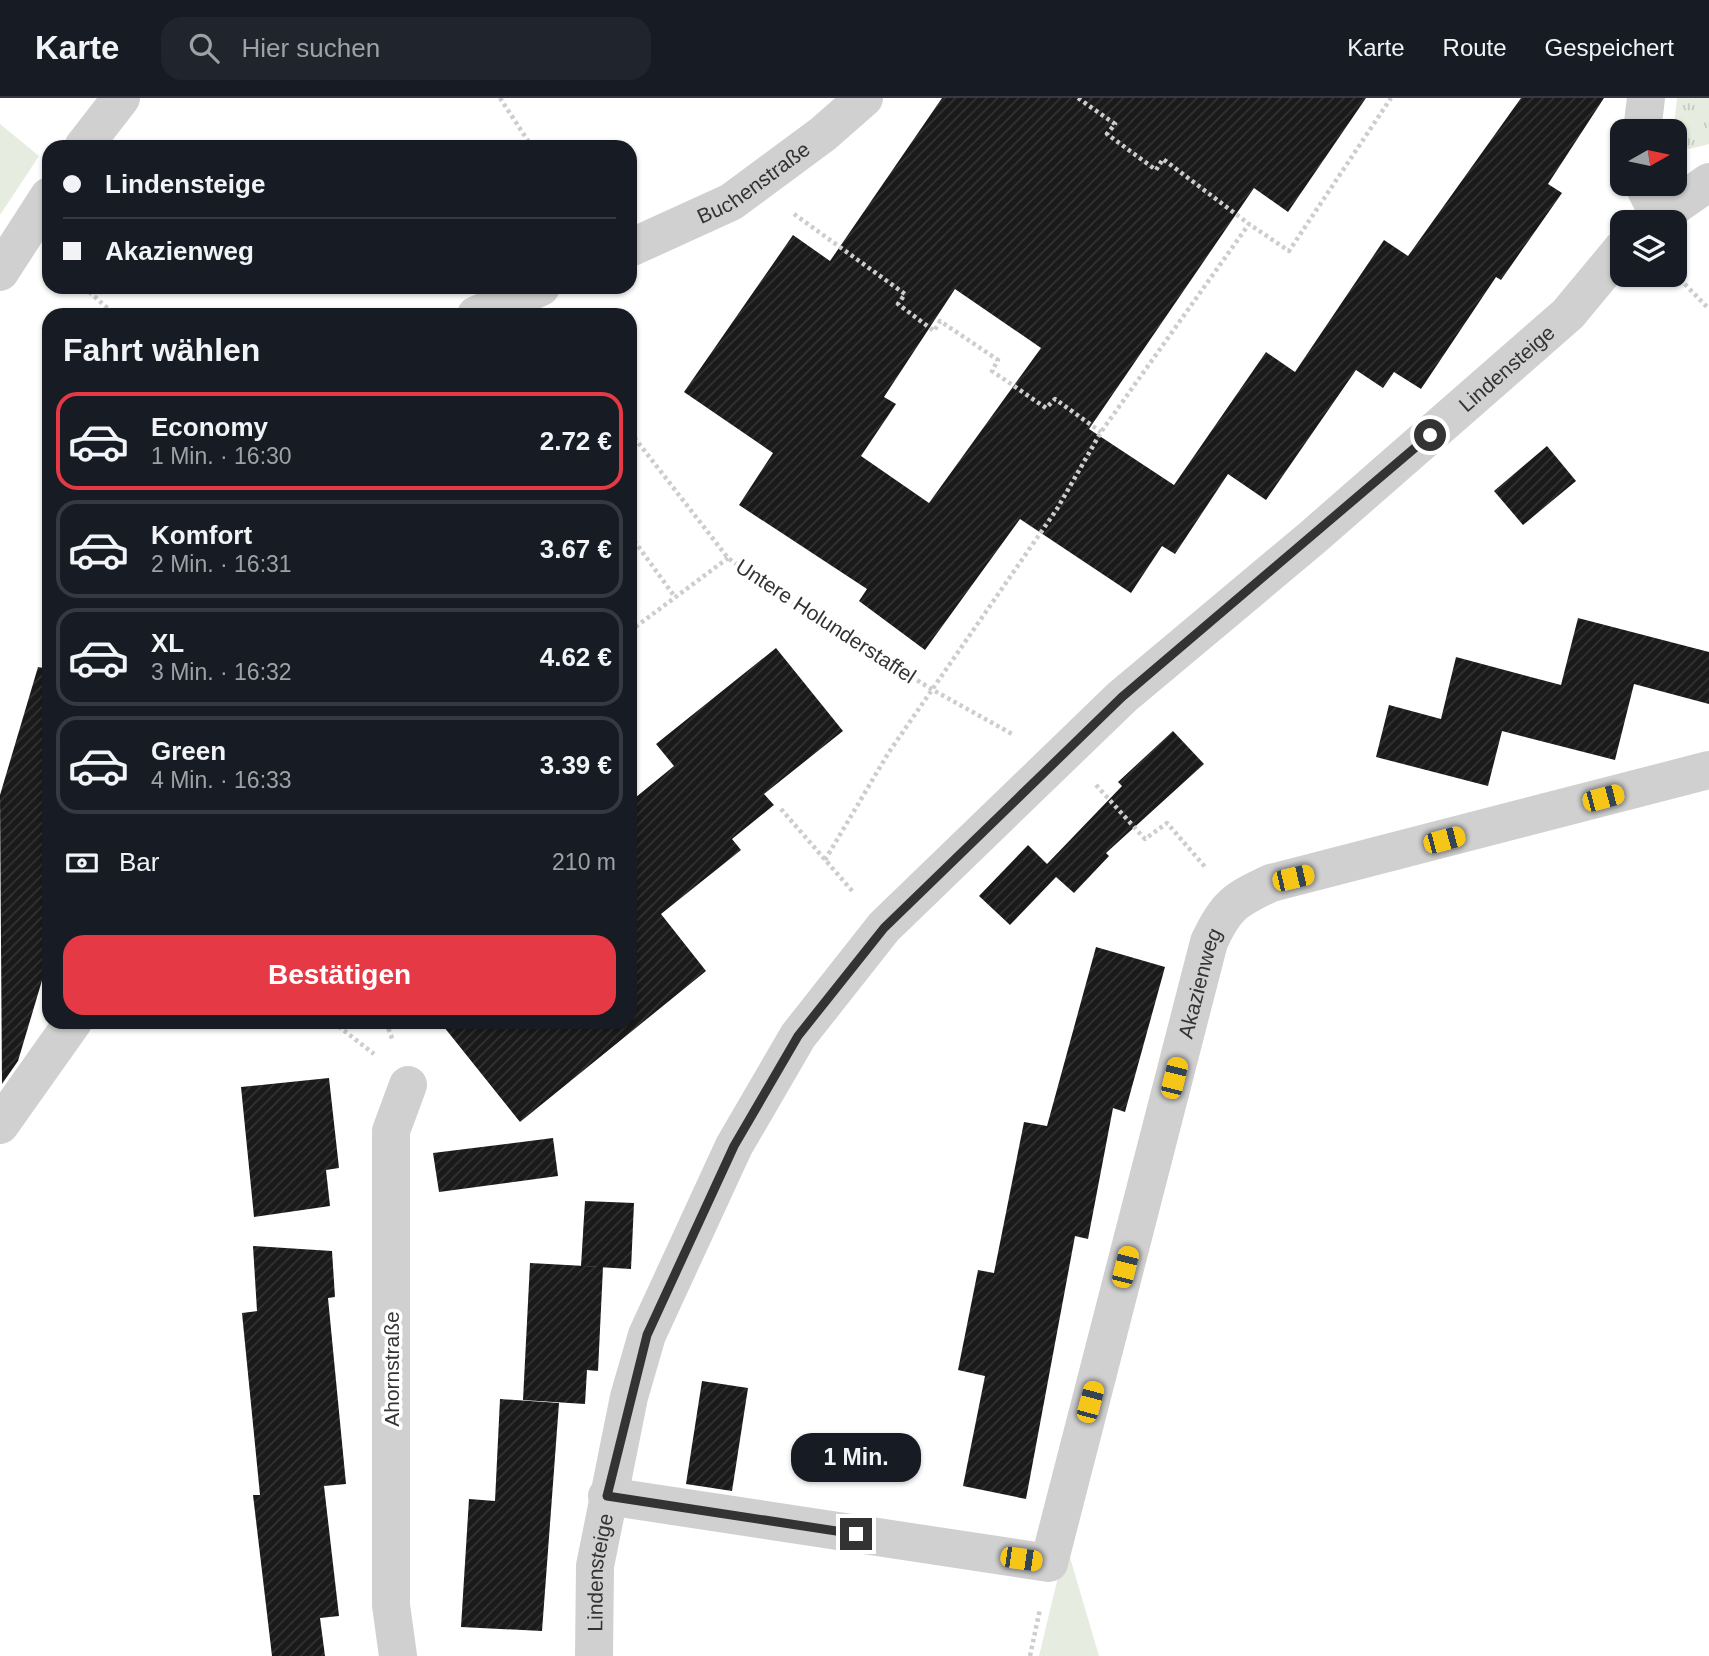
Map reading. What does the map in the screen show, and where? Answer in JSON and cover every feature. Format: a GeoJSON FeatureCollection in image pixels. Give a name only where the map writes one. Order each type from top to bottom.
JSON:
{"type":"FeatureCollection","features":[{"type":"Feature","properties":{"kind":"street"},"geometry":{"type":"LineString","coordinates":[[88,140],[121,98]]}},
{"type":"Feature","properties":{"kind":"street","name":"Buchenstraße"},"geometry":{"type":"LineString","coordinates":[[637,245],[731,202],[823,134],[864,98]]}},
{"type":"Feature","properties":{"kind":"street"},"geometry":{"type":"LineString","coordinates":[[1643,119],[1646,98]]}},
{"type":"Feature","properties":{"kind":"street"},"geometry":{"type":"LineString","coordinates":[[1651,207],[1709,181]]}},
{"type":"Feature","properties":{"kind":"street"},"geometry":{"type":"LineString","coordinates":[[0,272],[42,207]]}},
{"type":"Feature","properties":{"kind":"street","name":"Lindensteige"},"geometry":{"type":"LineString","coordinates":[[594,1656],[595,1566],[607,1496],[647,1335],[734,1146],[798,1036],[884,928],[1122,697],[1323,528],[1568,314],[1610,263]]}},
{"type":"Feature","properties":{"kind":"street"},"geometry":{"type":"LineString","coordinates":[[492,308],[525,294]]}},
{"type":"Feature","properties":{"kind":"street","name":"Akazienweg"},"geometry":{"type":"LineString","coordinates":[[607,1496],[1049,1563],[1209,942],[1222,915],[1234,901],[1271,883],[1709,770]]}},
{"type":"Feature","properties":{"kind":"street"},"geometry":{"type":"LineString","coordinates":[[0,1125],[68,1029]]}},
{"type":"Feature","properties":{"kind":"street","name":"Ahornstraße"},"geometry":{"type":"LineString","coordinates":[[398,1656],[391,1605],[390,1131],[408,1085]]}},
{"type":"Feature","properties":{"kind":"path"},"geometry":{"type":"LineString","coordinates":[[500,98],[527,140]]}},
{"type":"Feature","properties":{"kind":"path"},"geometry":{"type":"LineString","coordinates":[[1078,98],[1115,124],[1107,134],[1146,163],[1156,170],[1163,159],[1249,225],[1289,251],[1391,98]]}},
{"type":"Feature","properties":{"kind":"path"},"geometry":{"type":"LineString","coordinates":[[798,217],[905,294],[898,304],[934,331],[940,321],[998,360],[992,371],[1046,408],[1055,399],[1101,432]]}},
{"type":"Feature","properties":{"kind":"path"},"geometry":{"type":"LineString","coordinates":[[825,860],[889,752],[1057,509],[1101,432],[1249,225]]}},
{"type":"Feature","properties":{"kind":"path"},"geometry":{"type":"LineString","coordinates":[[1687,286],[1709,309]]}},
{"type":"Feature","properties":{"kind":"path"},"geometry":{"type":"LineString","coordinates":[[92,294],[107,308]]}},
{"type":"Feature","properties":{"kind":"path","name":"Untere Holunderstaffel"},"geometry":{"type":"LineString","coordinates":[[637,441],[728,558],[777,594],[933,690],[1026,741]]}},
{"type":"Feature","properties":{"kind":"path"},"geometry":{"type":"LineString","coordinates":[[637,545],[675,597]]}},
{"type":"Feature","properties":{"kind":"path"},"geometry":{"type":"LineString","coordinates":[[637,626],[728,558]]}},
{"type":"Feature","properties":{"kind":"path"},"geometry":{"type":"LineString","coordinates":[[1095,783],[1145,839],[1167,824],[1210,872]]}},
{"type":"Feature","properties":{"kind":"path"},"geometry":{"type":"LineString","coordinates":[[780,809],[884,928]]}},
{"type":"Feature","properties":{"kind":"path"},"geometry":{"type":"LineString","coordinates":[[344,1029],[353,1035]]}},
{"type":"Feature","properties":{"kind":"green space"},"geometry":{"type":"Polygon","coordinates":[[[1677,98],[1709,98],[1709,144],[1687,148],[1687,119],[1675,119],[1677,98]]]}},
{"type":"Feature","properties":{"kind":"green space"},"geometry":{"type":"Polygon","coordinates":[[[0,124],[39,156],[0,215],[0,124]]]}},
{"type":"Feature","properties":{"kind":"green space"},"geometry":{"type":"Polygon","coordinates":[[[1066,1544],[1099,1656],[1039,1656],[1066,1544]]]}},
{"type":"Feature","properties":{"kind":"building"},"geometry":{"type":"Polygon","coordinates":[[[942,98],[1366,98],[1288,212],[1254,188],[1089,429],[1174,485],[1266,352],[1295,372],[1384,240],[1408,256],[1521,98],[1604,98],[1548,184],[1562,193],[1501,280],[1496,277],[1421,389],[1394,372],[1383,388],[1356,370],[1266,500],[1228,474],[1175,554],[1162,546],[1131,593],[1020,519],[925,650],[859,601],[867,589],[739,505],[773,453],[684,392],[793,235],[830,261],[942,98]],[[955,289],[884,397],[896,404],[861,456],[929,503],[1041,348],[955,289]]]}},
{"type":"Feature","properties":{"kind":"building"},"geometry":{"type":"Polygon","coordinates":[[[1547,446],[1576,481],[1523,525],[1494,491],[1547,446]]]}},
{"type":"Feature","properties":{"kind":"building"},"geometry":{"type":"Polygon","coordinates":[[[1578,618],[1709,652],[1709,704],[1634,684],[1615,760],[1502,731],[1488,786],[1376,757],[1389,705],[1441,719],[1456,657],[1561,685],[1578,618]]]}},
{"type":"Feature","properties":{"kind":"building"},"geometry":{"type":"Polygon","coordinates":[[[776,648],[843,731],[764,794],[774,805],[732,839],[741,850],[661,914],[706,971],[637,1027],[637,796],[674,766],[656,744],[776,648]]]}},
{"type":"Feature","properties":{"kind":"building"},"geometry":{"type":"Polygon","coordinates":[[[38,667],[42,668],[42,980],[18,1061],[2,1084],[0,795],[38,667]]]}},
{"type":"Feature","properties":{"kind":"building"},"geometry":{"type":"Polygon","coordinates":[[[1173,731],[1204,764],[1106,853],[1109,856],[1074,893],[1056,877],[1010,925],[979,896],[1028,845],[1047,864],[1122,786],[1118,782],[1173,731]]]}},
{"type":"Feature","properties":{"kind":"building"},"geometry":{"type":"Polygon","coordinates":[[[1096,947],[1165,967],[1125,1112],[1113,1108],[1088,1239],[1075,1236],[1026,1499],[963,1486],[985,1376],[958,1370],[978,1270],[994,1273],[1024,1122],[1047,1126],[1096,947]]]}},
{"type":"Feature","properties":{"kind":"building"},"geometry":{"type":"Polygon","coordinates":[[[446,1029],[635,1029],[520,1122],[446,1029]]]}},
{"type":"Feature","properties":{"kind":"building"},"geometry":{"type":"Polygon","coordinates":[[[329,1078],[339,1168],[326,1170],[330,1206],[254,1217],[241,1087],[329,1078]]]}},
{"type":"Feature","properties":{"kind":"building"},"geometry":{"type":"Polygon","coordinates":[[[553,1138],[558,1176],[439,1192],[433,1153],[553,1138]]]}},
{"type":"Feature","properties":{"kind":"building"},"geometry":{"type":"Polygon","coordinates":[[[585,1201],[634,1203],[631,1269],[581,1266],[585,1201]]]}},
{"type":"Feature","properties":{"kind":"building"},"geometry":{"type":"Polygon","coordinates":[[[253,1246],[332,1251],[335,1297],[328,1298],[346,1484],[324,1486],[339,1616],[320,1618],[325,1656],[272,1656],[253,1495],[260,1495],[242,1313],[257,1311],[253,1246]]]}},
{"type":"Feature","properties":{"kind":"building"},"geometry":{"type":"Polygon","coordinates":[[[530,1263],[603,1267],[598,1371],[587,1370],[585,1404],[523,1400],[530,1263]]]}},
{"type":"Feature","properties":{"kind":"building"},"geometry":{"type":"Polygon","coordinates":[[[702,1381],[748,1388],[732,1491],[686,1484],[702,1381]]]}},
{"type":"Feature","properties":{"kind":"building"},"geometry":{"type":"Polygon","coordinates":[[[500,1399],[559,1403],[542,1631],[461,1627],[469,1499],[495,1501],[500,1399]]]}},
{"type":"Feature","properties":{"kind":"route"},"geometry":{"type":"LineString","coordinates":[[856,1534],[607,1496],[629,1397],[647,1335],[734,1146],[798,1036],[884,928],[1122,697],[1430,435]]}}]}
